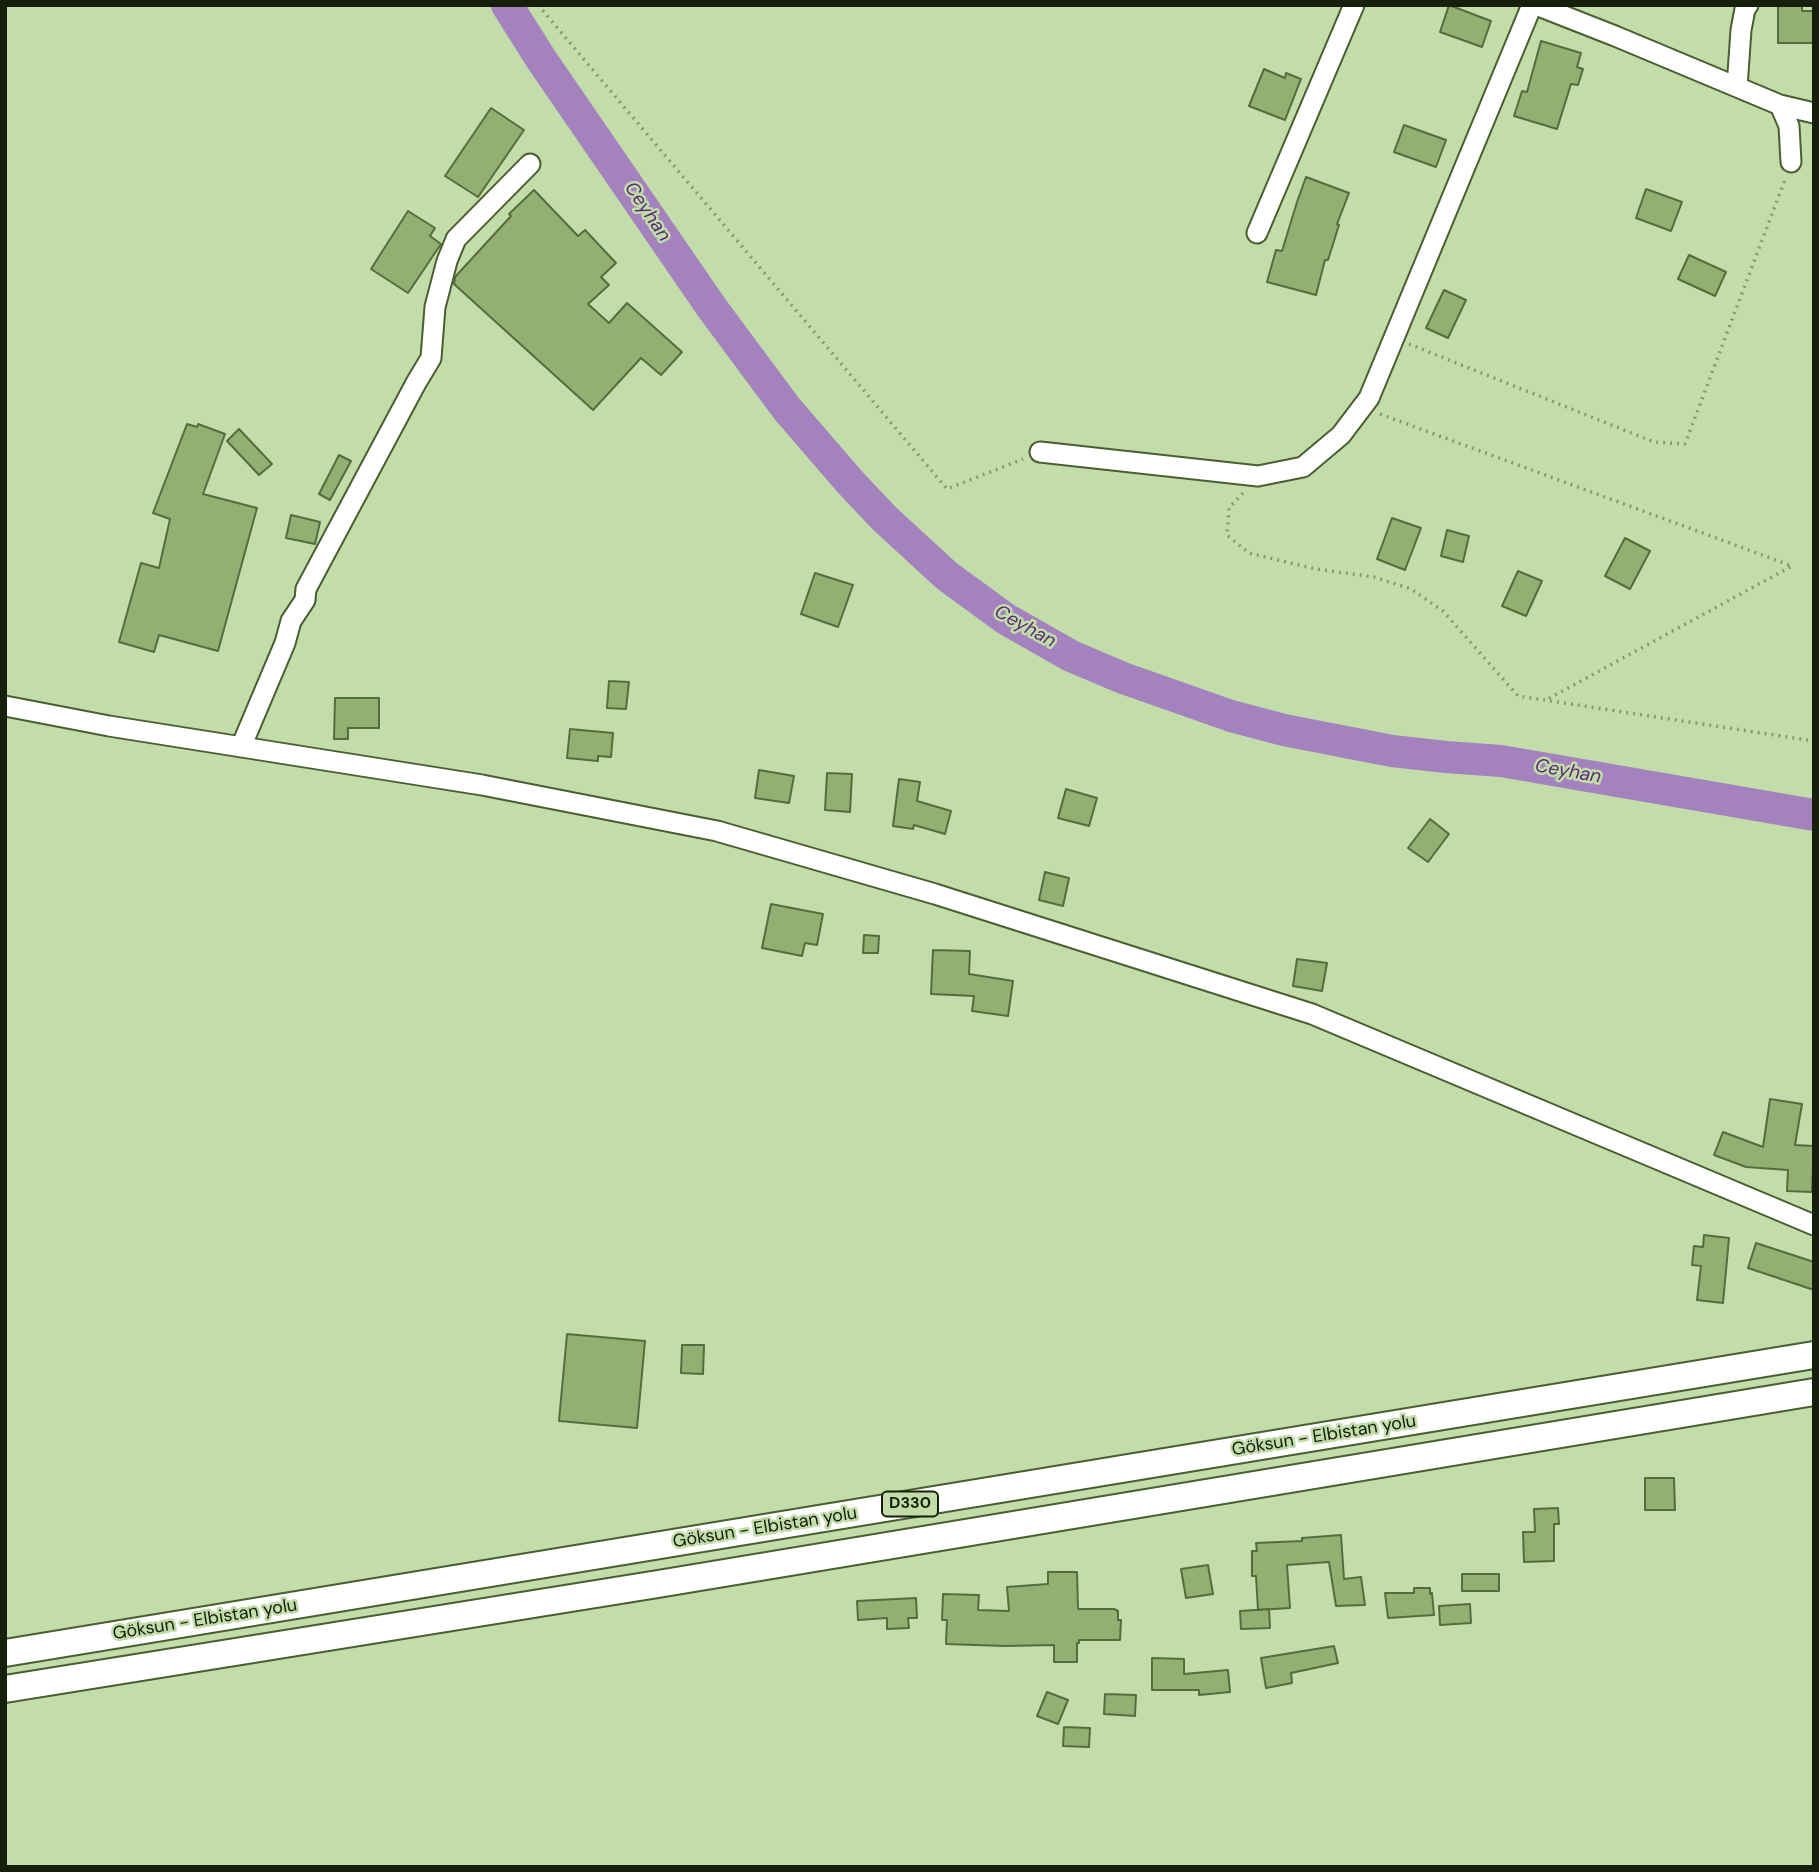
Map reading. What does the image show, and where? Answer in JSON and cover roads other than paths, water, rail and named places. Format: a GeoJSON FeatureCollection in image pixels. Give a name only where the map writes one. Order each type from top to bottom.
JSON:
{"type":"FeatureCollection","features":[{"type":"Feature","properties":{"kind":"highway","name":"Göksun - Elbistan yolu"},"geometry":{"type":"LineString","coordinates":[[5,1653],[1814,1355]]}},
{"type":"Feature","properties":{"kind":"highway","name":"Göksun - Elbistan yolu"},"geometry":{"type":"LineString","coordinates":[[5,1689],[658,1584],[1814,1392]]}},
{"type":"Feature","properties":{"kind":"street"},"geometry":{"type":"LineString","coordinates":[[1258,233],[1354,5]]}},
{"type":"Feature","properties":{"kind":"street"},"geometry":{"type":"LineString","coordinates":[[1040,452],[1258,476],[1303,467],[1340,435],[1369,398],[1534,5],[1780,105],[1814,113]]}},
{"type":"Feature","properties":{"kind":"street"},"geometry":{"type":"LineString","coordinates":[[1737,87],[1741,30],[1748,5]]}},
{"type":"Feature","properties":{"kind":"street"},"geometry":{"type":"LineString","coordinates":[[1780,105],[1789,126],[1791,162]]}},
{"type":"Feature","properties":{"kind":"street"},"geometry":{"type":"LineString","coordinates":[[241,747],[285,643],[291,621],[304,600],[306,589],[431,358],[435,307],[443,272],[456,239],[530,164]]}},
{"type":"Feature","properties":{"kind":"street"},"geometry":{"type":"LineString","coordinates":[[5,706],[109,726],[482,785],[717,831],[935,894],[1312,1014],[1814,1225]]}},
{"type":"Feature","properties":{"kind":"waterway","name":"Ceyhan"},"geometry":{"type":"LineString","coordinates":[[507,5],[712,308],[787,409],[884,518],[947,576],[1006,619],[1071,656],[1123,678],[1231,716],[1284,730],[1392,751],[1501,761],[1814,815]]}}]}
